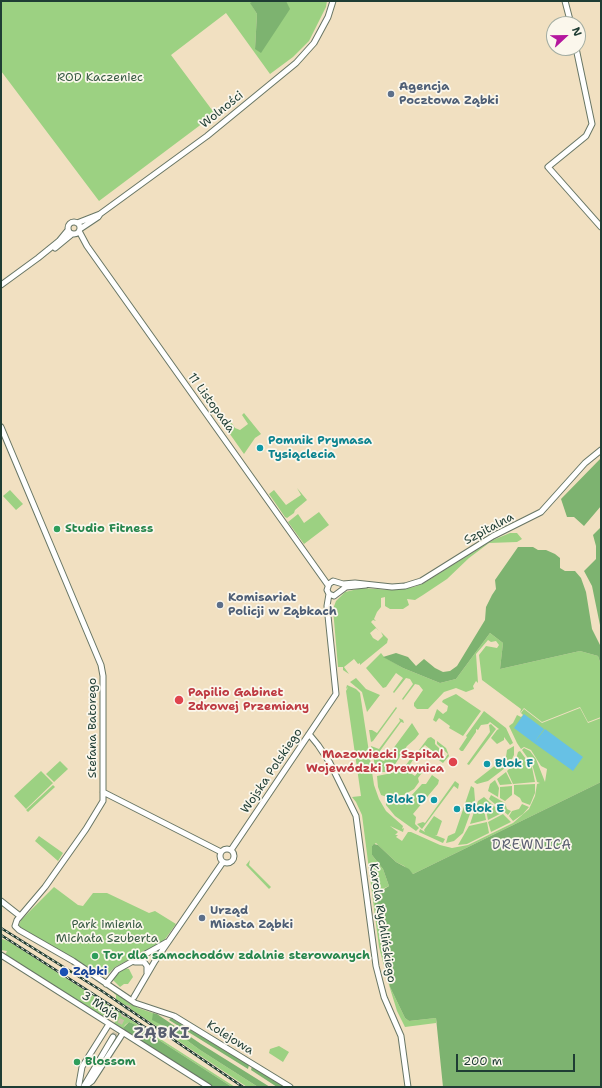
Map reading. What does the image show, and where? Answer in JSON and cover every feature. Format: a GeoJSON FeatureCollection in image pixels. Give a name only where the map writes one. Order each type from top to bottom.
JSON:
{"type":"FeatureCollection","features":[{"type":"Feature","properties":{"kind":"street","name":"Wolności"},"geometry":{"type":"LineString","coordinates":[[79,228],[98,217],[100,214],[217,128],[296,63],[314,43],[328,17],[333,1]]}},
{"type":"Feature","properties":{"kind":"street"},"geometry":{"type":"LineString","coordinates":[[565,1],[568,16]]}},
{"type":"Feature","properties":{"kind":"street"},"geometry":{"type":"LineString","coordinates":[[578,56],[592,124],[586,136],[548,167],[601,227]]}},
{"type":"Feature","properties":{"kind":"street"},"geometry":{"type":"LineString","coordinates":[[1,284],[57,246],[79,228],[70,223],[71,233]]}},
{"type":"Feature","properties":{"kind":"street","name":"11 Listopada"},"geometry":{"type":"LineString","coordinates":[[79,228],[87,246],[319,572],[330,584]]}},
{"type":"Feature","properties":{"kind":"street","name":"11 Listopada"},"geometry":{"type":"LineString","coordinates":[[71,233],[87,246]]}},
{"type":"Feature","properties":{"kind":"street","name":"Stefana Batorego"},"geometry":{"type":"LineString","coordinates":[[1,426],[101,665],[103,676],[102,802],[86,829],[45,887],[15,924]]}},
{"type":"Feature","properties":{"kind":"street","name":"Szpitalna"},"geometry":{"type":"LineString","coordinates":[[366,585],[392,587],[416,583],[493,536],[537,516],[586,463],[601,450]]}},
{"type":"Feature","properties":{"kind":"street"},"geometry":{"type":"LineString","coordinates":[[339,583],[341,591]]}},
{"type":"Feature","properties":{"kind":"street"},"geometry":{"type":"LineString","coordinates":[[355,583],[366,585],[349,587],[332,595],[330,584],[355,583]]}},
{"type":"Feature","properties":{"kind":"street","name":"Wojska Polskiego"},"geometry":{"type":"LineString","coordinates":[[231,850],[336,694],[329,613],[332,595]]}},
{"type":"Feature","properties":{"kind":"street","name":"Karola Rychlińskiego"},"geometry":{"type":"LineString","coordinates":[[309,734],[326,756],[352,807],[357,821],[376,966],[384,997],[401,1036],[408,1087]]}},
{"type":"Feature","properties":{"kind":"street"},"geometry":{"type":"LineString","coordinates":[[103,792],[221,852]]}},
{"type":"Feature","properties":{"kind":"street"},"geometry":{"type":"LineString","coordinates":[[221,852],[226,849],[231,850],[234,856],[233,860],[228,863],[222,862]]}},
{"type":"Feature","properties":{"kind":"street"},"geometry":{"type":"LineString","coordinates":[[221,852],[220,858],[222,862]]}},
{"type":"Feature","properties":{"kind":"street"},"geometry":{"type":"LineString","coordinates":[[134,997],[147,974],[222,862]]}},
{"type":"Feature","properties":{"kind":"street"},"geometry":{"type":"LineString","coordinates":[[1,901],[20,916]]}},
{"type":"Feature","properties":{"kind":"street","name":"Kolejowa"},"geometry":{"type":"LineString","coordinates":[[15,924],[19,930],[73,961],[137,1004],[174,1016],[290,1087]]}},
{"type":"Feature","properties":{"kind":"street"},"geometry":{"type":"LineString","coordinates":[[106,984],[115,972],[170,940]]}},
{"type":"Feature","properties":{"kind":"street","name":"3 Maja"},"geometry":{"type":"LineString","coordinates":[[1,955],[209,1087]]}},
{"type":"Feature","properties":{"kind":"street"},"geometry":{"type":"LineString","coordinates":[[130,963],[138,960],[144,962],[147,966],[147,974]]}},
{"type":"Feature","properties":{"kind":"street"},"geometry":{"type":"LineString","coordinates":[[81,1086],[82,1067],[109,1024]]}},
{"type":"Feature","properties":{"kind":"street"},"geometry":{"type":"LineString","coordinates":[[81,1086],[92,1081],[123,1033]]}},
{"type":"Feature","properties":{"kind":"street"},"geometry":{"type":"LineString","coordinates":[[81,1086],[113,1037]]}},
{"type":"Feature","properties":{"kind":"green space","name":"ROD Kaczeniec"},"geometry":{"type":"Polygon","coordinates":[[[1,1],[252,1],[251,4],[257,14],[255,49],[286,1],[327,1],[326,7],[309,41],[293,57],[270,74],[226,13],[171,55],[215,114],[99,201],[1,71],[1,1]]]}},
{"type":"Feature","properties":{"kind":"green space"},"geometry":{"type":"Polygon","coordinates":[[[253,1],[286,1],[290,9],[261,53],[255,49],[257,14],[250,3],[253,1]]]}},
{"type":"Feature","properties":{"kind":"green space"},"geometry":{"type":"Polygon","coordinates":[[[244,413],[261,434],[255,438],[244,454],[220,420],[231,422],[235,428],[240,430],[248,424],[242,415],[244,413]]]}},
{"type":"Feature","properties":{"kind":"green space"},"geometry":{"type":"Polygon","coordinates":[[[601,458],[601,506],[584,526],[574,517],[567,517],[561,499],[601,458]]]}},
{"type":"Feature","properties":{"kind":"green space"},"geometry":{"type":"Polygon","coordinates":[[[297,488],[307,500],[287,518],[269,494],[274,490],[286,505],[301,495],[297,488]]]}},
{"type":"Feature","properties":{"kind":"green space"},"geometry":{"type":"Polygon","coordinates":[[[10,490],[23,504],[16,510],[3,496],[10,490]]]}},
{"type":"Feature","properties":{"kind":"green space"},"geometry":{"type":"Polygon","coordinates":[[[319,512],[329,525],[304,544],[288,522],[298,514],[304,523],[319,512]]]}},
{"type":"Feature","properties":{"kind":"green space"},"geometry":{"type":"Polygon","coordinates":[[[601,527],[601,630],[592,586],[584,571],[596,559],[596,546],[593,535],[601,527]]]}},
{"type":"Feature","properties":{"kind":"green space"},"geometry":{"type":"Polygon","coordinates":[[[510,533],[517,533],[522,539],[517,542],[489,543],[469,558],[447,579],[415,600],[407,599],[409,605],[403,609],[390,609],[385,606],[385,597],[381,598],[381,607],[374,619],[376,621],[373,620],[371,622],[379,631],[376,628],[370,633],[373,638],[378,641],[383,636],[381,632],[388,639],[387,643],[360,665],[360,663],[358,664],[354,659],[344,667],[349,674],[343,670],[343,667],[338,667],[333,609],[336,601],[345,592],[362,588],[390,590],[414,587],[424,583],[493,540],[510,533]]]}},
{"type":"Feature","properties":{"kind":"green space"},"geometry":{"type":"Polygon","coordinates":[[[518,547],[533,547],[538,550],[546,550],[555,554],[560,558],[560,568],[565,571],[575,571],[581,578],[586,592],[592,629],[601,647],[601,665],[598,656],[580,651],[500,669],[503,643],[490,633],[456,679],[440,683],[403,668],[383,657],[396,653],[408,657],[416,666],[424,659],[435,668],[443,672],[450,671],[457,666],[485,620],[486,607],[496,589],[495,580],[518,547]]]}},
{"type":"Feature","properties":{"kind":"green space"},"geometry":{"type":"Polygon","coordinates":[[[490,633],[503,643],[500,669],[580,651],[598,656],[601,665],[601,717],[588,722],[580,707],[542,722],[524,708],[520,713],[521,709],[482,680],[479,655],[486,646],[497,648],[499,645],[496,641],[491,642],[488,640],[476,654],[478,683],[476,681],[473,686],[474,689],[466,692],[456,688],[444,692],[428,709],[417,709],[414,706],[414,703],[423,690],[419,685],[415,684],[403,700],[402,699],[413,684],[410,679],[406,678],[394,693],[393,692],[403,678],[396,673],[386,687],[383,688],[366,668],[381,653],[384,657],[403,668],[440,683],[456,679],[490,633]]]}},
{"type":"Feature","properties":{"kind":"green space"},"geometry":{"type":"Polygon","coordinates":[[[356,678],[366,689],[380,695],[367,712],[362,692],[350,682],[356,678]]]}},
{"type":"Feature","properties":{"kind":"green space"},"geometry":{"type":"Polygon","coordinates":[[[347,685],[356,689],[360,693],[374,785],[379,799],[386,811],[403,826],[402,829],[404,828],[403,832],[390,826],[398,832],[395,835],[398,835],[396,837],[402,841],[408,832],[411,832],[440,845],[452,848],[468,845],[513,823],[529,809],[535,796],[537,784],[540,783],[537,782],[532,764],[522,750],[524,748],[530,751],[536,759],[545,782],[547,769],[541,766],[531,750],[524,747],[521,749],[509,726],[513,723],[517,715],[521,717],[523,715],[521,713],[524,709],[542,723],[580,708],[588,723],[601,718],[601,782],[413,874],[404,866],[396,862],[376,843],[372,846],[372,855],[383,869],[389,886],[376,892],[381,947],[390,987],[405,1018],[409,1021],[436,1018],[436,1023],[405,1027],[397,1011],[389,985],[379,947],[362,815],[352,797],[361,796],[346,691],[348,687],[346,689],[347,685]]]}},
{"type":"Feature","properties":{"kind":"green space"},"geometry":{"type":"Polygon","coordinates":[[[456,694],[481,711],[463,736],[449,728],[450,726],[439,718],[436,722],[433,720],[437,709],[443,714],[447,711],[448,706],[442,702],[443,700],[456,694]]]}},
{"type":"Feature","properties":{"kind":"green space"},"geometry":{"type":"Polygon","coordinates":[[[396,707],[397,708],[371,742],[369,730],[377,733],[396,707]]]}},
{"type":"Feature","properties":{"kind":"green space"},"geometry":{"type":"Polygon","coordinates":[[[484,711],[506,728],[513,743],[510,745],[504,737],[504,740],[497,744],[491,738],[499,729],[490,722],[488,724],[481,725],[478,730],[476,729],[476,732],[463,751],[461,751],[459,749],[467,737],[466,736],[484,711]]]}},
{"type":"Feature","properties":{"kind":"green space"},"geometry":{"type":"Polygon","coordinates":[[[399,718],[403,720],[404,723],[401,722],[377,755],[379,759],[384,761],[412,723],[419,734],[407,746],[392,769],[387,772],[381,772],[375,766],[371,746],[379,749],[400,721],[399,718]]]}},
{"type":"Feature","properties":{"kind":"green space"},"geometry":{"type":"Polygon","coordinates":[[[491,724],[496,729],[469,765],[467,764],[490,732],[489,725],[491,724]]]}},
{"type":"Feature","properties":{"kind":"green space"},"geometry":{"type":"Polygon","coordinates":[[[431,737],[435,740],[435,744],[442,751],[438,754],[438,757],[444,760],[448,754],[437,744],[437,741],[446,748],[449,756],[443,763],[433,756],[435,753],[425,745],[416,754],[428,738],[431,737]]]}},
{"type":"Feature","properties":{"kind":"green space"},"geometry":{"type":"Polygon","coordinates":[[[514,746],[514,755],[509,765],[488,781],[477,784],[474,782],[506,757],[507,750],[514,746]]]}},
{"type":"Feature","properties":{"kind":"green space"},"geometry":{"type":"Polygon","coordinates":[[[520,751],[532,767],[535,782],[513,784],[507,771],[515,763],[518,752],[520,751]]]}},
{"type":"Feature","properties":{"kind":"green space"},"geometry":{"type":"Polygon","coordinates":[[[411,758],[413,760],[406,770],[415,776],[424,764],[427,766],[418,778],[419,782],[414,789],[404,795],[387,797],[381,795],[378,787],[377,776],[392,773],[406,765],[411,758]]]}},
{"type":"Feature","properties":{"kind":"green space"},"geometry":{"type":"Polygon","coordinates":[[[60,761],[68,769],[54,782],[46,774],[60,761]]]}},
{"type":"Feature","properties":{"kind":"green space"},"geometry":{"type":"Polygon","coordinates":[[[41,771],[53,783],[26,809],[14,796],[41,771]]]}},
{"type":"Feature","properties":{"kind":"green space"},"geometry":{"type":"Polygon","coordinates":[[[506,772],[512,784],[500,785],[497,779],[506,772]]]}},
{"type":"Feature","properties":{"kind":"green space"},"geometry":{"type":"Polygon","coordinates":[[[432,775],[439,780],[438,784],[413,814],[416,817],[415,824],[419,828],[416,831],[395,816],[386,805],[386,802],[411,796],[422,784],[426,784],[432,775]]]}},
{"type":"Feature","properties":{"kind":"green space"},"geometry":{"type":"Polygon","coordinates":[[[495,780],[499,788],[498,797],[488,791],[490,784],[495,780]]]}},
{"type":"Feature","properties":{"kind":"green space"},"geometry":{"type":"Polygon","coordinates":[[[455,781],[459,784],[458,789],[454,786],[422,829],[417,824],[423,822],[425,823],[455,781]]]}},
{"type":"Feature","properties":{"kind":"green space"},"geometry":{"type":"Polygon","coordinates":[[[601,782],[601,1087],[443,1087],[436,1018],[409,1021],[405,1018],[390,987],[381,947],[374,895],[389,886],[383,869],[372,855],[372,846],[374,844],[378,845],[396,862],[409,869],[413,874],[601,782]]]}},
{"type":"Feature","properties":{"kind":"green space"},"geometry":{"type":"Polygon","coordinates":[[[535,784],[535,793],[530,805],[522,802],[520,798],[514,794],[514,785],[535,784]]]}},
{"type":"Feature","properties":{"kind":"green space"},"geometry":{"type":"Polygon","coordinates":[[[53,785],[55,787],[28,812],[26,810],[53,785]]]}},
{"type":"Feature","properties":{"kind":"green space"},"geometry":{"type":"Polygon","coordinates":[[[471,786],[474,788],[475,800],[463,833],[454,841],[446,843],[448,836],[455,833],[471,786]]]}},
{"type":"Feature","properties":{"kind":"green space"},"geometry":{"type":"Polygon","coordinates":[[[512,786],[512,795],[505,801],[500,798],[500,787],[512,786]]]}},
{"type":"Feature","properties":{"kind":"green space"},"geometry":{"type":"Polygon","coordinates":[[[491,795],[505,803],[507,809],[511,811],[508,815],[489,799],[491,795]]]}},
{"type":"Feature","properties":{"kind":"green space"},"geometry":{"type":"Polygon","coordinates":[[[484,797],[493,805],[484,808],[476,807],[478,801],[484,797]]]}},
{"type":"Feature","properties":{"kind":"green space"},"geometry":{"type":"Polygon","coordinates":[[[522,804],[529,807],[523,814],[513,821],[509,816],[512,811],[519,809],[522,804]]]}},
{"type":"Feature","properties":{"kind":"green space"},"geometry":{"type":"Polygon","coordinates":[[[494,806],[502,813],[488,820],[486,810],[494,806]]]}},
{"type":"Feature","properties":{"kind":"green space"},"geometry":{"type":"Polygon","coordinates":[[[475,809],[484,810],[486,820],[470,824],[475,809]]]}},
{"type":"Feature","properties":{"kind":"green space"},"geometry":{"type":"Polygon","coordinates":[[[503,814],[511,822],[491,832],[488,822],[503,814]]]}},
{"type":"Feature","properties":{"kind":"green space"},"geometry":{"type":"Polygon","coordinates":[[[434,816],[442,821],[437,835],[435,835],[445,839],[443,843],[419,832],[420,829],[425,832],[424,830],[434,816]]]}},
{"type":"Feature","properties":{"kind":"green space"},"geometry":{"type":"Polygon","coordinates":[[[487,822],[489,833],[467,844],[458,845],[469,826],[487,822]]]}},
{"type":"Feature","properties":{"kind":"green space"},"geometry":{"type":"Polygon","coordinates":[[[39,836],[63,853],[58,861],[35,841],[39,836]]]}},
{"type":"Feature","properties":{"kind":"green space"},"geometry":{"type":"Polygon","coordinates":[[[250,860],[249,865],[271,887],[269,889],[246,865],[250,860]]]}},
{"type":"Feature","properties":{"kind":"green space","name":"Park imienia Michała Szuberta"},"geometry":{"type":"Polygon","coordinates":[[[54,887],[78,905],[83,906],[93,893],[107,893],[149,913],[155,911],[176,924],[163,942],[115,967],[108,974],[102,976],[21,928],[19,925],[21,920],[54,887]]]}},
{"type":"Feature","properties":{"kind":"green space"},"geometry":{"type":"Polygon","coordinates":[[[2,939],[8,941],[235,1087],[232,1087],[134,1024],[129,1022],[123,1029],[114,1024],[115,1021],[108,1014],[102,1016],[5,955],[7,951],[1,950],[2,939]]]}},
{"type":"Feature","properties":{"kind":"green space"},"geometry":{"type":"Polygon","coordinates":[[[125,968],[129,969],[133,977],[128,984],[124,984],[120,987],[112,979],[118,972],[125,968]]]}},
{"type":"Feature","properties":{"kind":"green space"},"geometry":{"type":"Polygon","coordinates":[[[109,989],[138,1008],[153,1013],[153,1020],[177,1033],[200,1050],[258,1087],[247,1087],[116,999],[116,995],[109,989]]]}},
{"type":"Feature","properties":{"kind":"green space"},"geometry":{"type":"Polygon","coordinates":[[[153,1013],[157,1014],[201,1044],[270,1087],[258,1087],[200,1050],[177,1033],[152,1020],[153,1013]]]}},
{"type":"Feature","properties":{"kind":"green space"},"geometry":{"type":"Polygon","coordinates":[[[171,1018],[249,1065],[248,1069],[169,1020],[171,1018]]]}},
{"type":"Feature","properties":{"kind":"green space"},"geometry":{"type":"Polygon","coordinates":[[[129,1022],[232,1087],[213,1087],[126,1032],[123,1028],[129,1022]]]}},
{"type":"Feature","properties":{"kind":"green space"},"geometry":{"type":"Polygon","coordinates":[[[279,1046],[289,1052],[283,1062],[269,1053],[270,1049],[279,1046]]]}},
{"type":"Feature","properties":{"kind":"green space"},"geometry":{"type":"Polygon","coordinates":[[[252,1066],[285,1087],[277,1087],[251,1070],[252,1066]]]}},
{"type":"Feature","properties":{"kind":"water"},"geometry":{"type":"Polygon","coordinates":[[[524,714],[544,729],[534,743],[514,728],[524,714]]]}},
{"type":"Feature","properties":{"kind":"water"},"geometry":{"type":"Polygon","coordinates":[[[545,729],[583,757],[573,771],[534,743],[545,729]]]}},
{"type":"Feature","properties":{"kind":"tunnel"},"geometry":{"type":"LineString","coordinates":[[113,1037],[133,997]]}},
{"type":"Feature","properties":{"kind":"railway"},"geometry":{"type":"LineString","coordinates":[[1,928],[102,991],[243,1087]]}},
{"type":"Feature","properties":{"kind":"railway"},"geometry":{"type":"LineString","coordinates":[[1,935],[154,1033]]}},
{"type":"Feature","properties":{"kind":"place","name":"Agencja Pocztowa Ząbki"},"geometry":{"type":"Point","coordinates":[391,94]}},
{"type":"Feature","properties":{"kind":"place","name":"Pomnik Prymasa Tysiąclecia"},"geometry":{"type":"Point","coordinates":[260,448]}},
{"type":"Feature","properties":{"kind":"place","name":"Studio Fitness"},"geometry":{"type":"Point","coordinates":[57,529]}},
{"type":"Feature","properties":{"kind":"place","name":"Komisariat Policji w Ząbkach"},"geometry":{"type":"Point","coordinates":[220,605]}},
{"type":"Feature","properties":{"kind":"place","name":"Papilio Gabinet Zdrowej Przemiany"},"geometry":{"type":"Point","coordinates":[179,700]}},
{"type":"Feature","properties":{"kind":"place","name":"Mazowiecki Szpital Wojewódzki Drewnica"},"geometry":{"type":"Point","coordinates":[453,762]}},
{"type":"Feature","properties":{"kind":"place","name":"Blok F"},"geometry":{"type":"Point","coordinates":[487,764]}},
{"type":"Feature","properties":{"kind":"place","name":"Blok D"},"geometry":{"type":"Point","coordinates":[434,800]}},
{"type":"Feature","properties":{"kind":"place","name":"Blok E"},"geometry":{"type":"Point","coordinates":[457,809]}},
{"type":"Feature","properties":{"kind":"place","name":"Urząd Miasta Ząbki"},"geometry":{"type":"Point","coordinates":[202,918]}},
{"type":"Feature","properties":{"kind":"place","name":"Tor dla samochodów zdalnie sterowanych"},"geometry":{"type":"Point","coordinates":[95,956]}},
{"type":"Feature","properties":{"kind":"place","name":"Ząbki"},"geometry":{"type":"Point","coordinates":[64,972]}},
{"type":"Feature","properties":{"kind":"place","name":"Blossom"},"geometry":{"type":"Point","coordinates":[77,1062]}},
{"type":"Feature","properties":{"kind":"district","name":"DREWNICA"},"geometry":{"type":"Point","coordinates":[532,846]}},
{"type":"Feature","properties":{"kind":"district","name":"ZĄBKI"},"geometry":{"type":"Point","coordinates":[162,1034]}}]}
